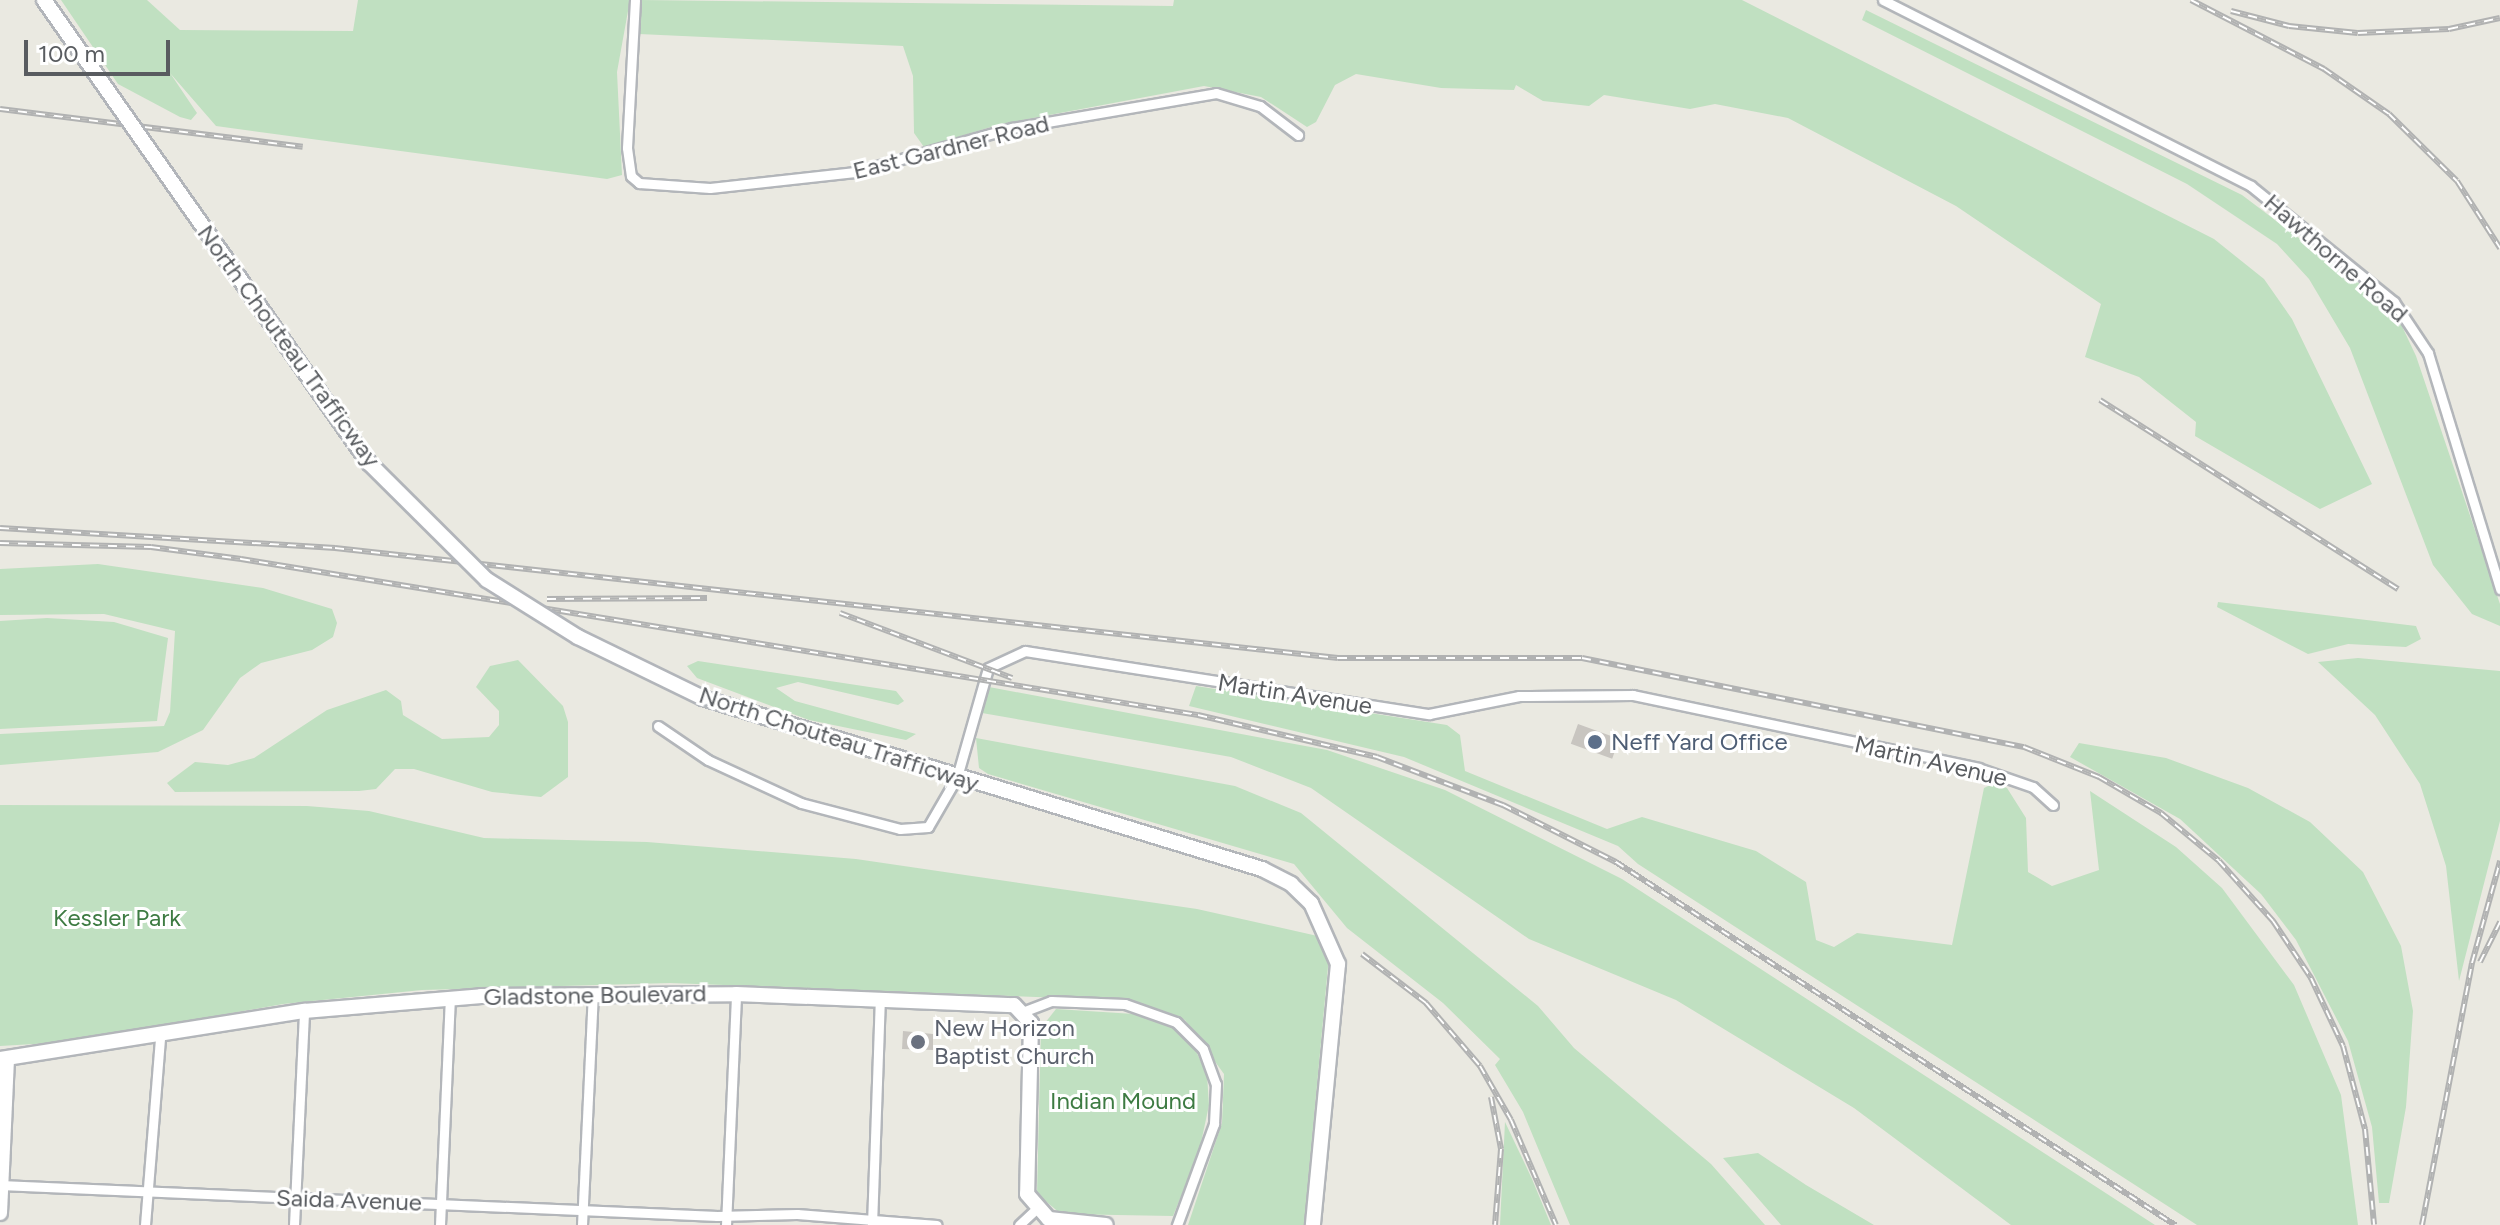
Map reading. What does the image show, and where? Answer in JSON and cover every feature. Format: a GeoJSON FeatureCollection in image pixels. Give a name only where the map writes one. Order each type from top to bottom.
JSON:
{"type":"FeatureCollection","features":[{"type":"Feature","properties":{"kind":"main road","name":"North Chouteau Trafficway"},"geometry":{"type":"LineString","coordinates":[[44,0],[369,463],[487,580],[578,637],[703,698],[1262,869],[1311,903],[1338,964],[1313,1225]]}},
{"type":"Feature","properties":{"kind":"main road","name":"Gladstone Boulevard"},"geometry":{"type":"LineString","coordinates":[[4,1059],[160,1037],[304,1011],[450,998],[593,993],[736,994],[1008,1004],[1025,1011]]}},
{"type":"Feature","properties":{"kind":"main road"},"geometry":{"type":"LineString","coordinates":[[1025,1011],[1031,1029],[1026,1186],[1036,1209],[1057,1222],[1106,1225]]}},
{"type":"Feature","properties":{"kind":"main road"},"geometry":{"type":"LineString","coordinates":[[0,1213],[4,1059]]}},
{"type":"Feature","properties":{"kind":"street","name":"East Gardner Road"},"geometry":{"type":"LineString","coordinates":[[635,0],[627,148],[631,176],[639,183],[710,188],[855,172],[1012,128],[1216,93],[1260,106],[1298,135]]}},
{"type":"Feature","properties":{"kind":"street","name":"Hawthorne Road"},"geometry":{"type":"LineString","coordinates":[[1883,0],[2251,186],[2394,302],[2428,353],[2500,589]]}},
{"type":"Feature","properties":{"kind":"street","name":"Martin Avenue"},"geometry":{"type":"LineString","coordinates":[[658,726],[760,787],[900,829],[928,827],[937,819],[957,777],[985,673],[1004,655],[1025,651],[1443,715],[1519,696],[1633,695],[1978,768],[2033,787],[2053,805]]}},
{"type":"Feature","properties":{"kind":"street"},"geometry":{"type":"LineString","coordinates":[[582,1225],[593,993]]}},
{"type":"Feature","properties":{"kind":"street"},"geometry":{"type":"LineString","coordinates":[[727,1221],[736,994]]}},
{"type":"Feature","properties":{"kind":"street"},"geometry":{"type":"LineString","coordinates":[[440,1225],[450,998]]}},
{"type":"Feature","properties":{"kind":"street"},"geometry":{"type":"LineString","coordinates":[[872,1224],[880,999]]}},
{"type":"Feature","properties":{"kind":"street","name":"Gladstone Boulevard"},"geometry":{"type":"LineString","coordinates":[[1025,1011],[1042,1002],[1102,1001],[1150,1011],[1185,1028],[1210,1060],[1217,1098],[1208,1150],[1177,1225]]}},
{"type":"Feature","properties":{"kind":"street"},"geometry":{"type":"LineString","coordinates":[[294,1225],[304,1011]]}},
{"type":"Feature","properties":{"kind":"street"},"geometry":{"type":"LineString","coordinates":[[145,1225],[160,1037]]}},
{"type":"Feature","properties":{"kind":"street","name":"Saida Avenue"},"geometry":{"type":"LineString","coordinates":[[1,1185],[583,1210],[727,1221],[797,1214],[872,1224],[937,1225]]}},
{"type":"Feature","properties":{"kind":"street"},"geometry":{"type":"LineString","coordinates":[[1019,1225],[1036,1209]]}},
{"type":"Feature","properties":{"kind":"green space"},"geometry":{"type":"Polygon","coordinates":[[[61,0],[147,0],[180,30],[353,31],[358,0],[630,0],[617,72],[622,175],[607,179],[216,126],[170,73],[197,113],[191,120],[180,117],[118,84],[61,0]]]}},
{"type":"Feature","properties":{"kind":"green space"},"geometry":{"type":"Polygon","coordinates":[[[641,0],[1173,6],[1174,0],[1742,0],[2214,239],[2264,279],[2292,319],[2372,484],[2320,509],[2195,436],[2196,422],[2139,377],[2085,357],[2101,304],[1956,206],[1788,118],[1715,104],[1690,109],[1604,95],[1589,106],[1543,101],[1516,85],[1514,90],[1441,88],[1356,74],[1335,85],[1316,122],[1307,127],[1261,97],[1204,86],[1001,124],[924,147],[914,133],[913,76],[903,46],[639,34],[641,0]]]}},
{"type":"Feature","properties":{"kind":"green space"},"geometry":{"type":"Polygon","coordinates":[[[1866,10],[2242,195],[2376,296],[2400,322],[2416,356],[2500,604],[2500,626],[2472,614],[2433,565],[2350,348],[2309,279],[2277,244],[2187,184],[1862,20],[1866,10]]]}},
{"type":"Feature","properties":{"kind":"green space"},"geometry":{"type":"Polygon","coordinates":[[[98,564],[263,588],[332,609],[337,623],[333,637],[312,650],[261,663],[240,678],[203,730],[158,752],[0,765],[0,734],[164,726],[170,712],[175,631],[104,614],[0,615],[0,569],[98,564]]]}},
{"type":"Feature","properties":{"kind":"green space"},"geometry":{"type":"Polygon","coordinates":[[[2218,602],[2416,626],[2421,639],[2406,647],[2348,644],[2308,654],[2217,607],[2218,602]]]}},
{"type":"Feature","properties":{"kind":"green space"},"geometry":{"type":"Polygon","coordinates":[[[47,618],[114,622],[168,638],[157,721],[0,729],[0,621],[47,618]]]}},
{"type":"Feature","properties":{"kind":"green space"},"geometry":{"type":"Polygon","coordinates":[[[2358,658],[2500,671],[2500,821],[2459,981],[2446,866],[2420,784],[2375,715],[2318,662],[2358,658]]]}},
{"type":"Feature","properties":{"kind":"green space"},"geometry":{"type":"Polygon","coordinates":[[[518,660],[563,706],[568,722],[568,777],[541,797],[492,792],[414,769],[395,769],[376,789],[359,791],[175,792],[167,783],[195,762],[228,765],[254,758],[327,710],[386,690],[401,701],[403,715],[442,739],[489,737],[499,725],[499,711],[476,687],[490,666],[518,660]]]}},
{"type":"Feature","properties":{"kind":"green space"},"geometry":{"type":"Polygon","coordinates":[[[698,661],[896,691],[904,701],[898,705],[798,682],[776,688],[795,701],[916,734],[906,740],[809,720],[697,678],[687,666],[698,661]]]}},
{"type":"Feature","properties":{"kind":"green space"},"geometry":{"type":"Polygon","coordinates":[[[1196,686],[1447,725],[1460,735],[1465,771],[1607,829],[1642,817],[1756,851],[1806,882],[1816,940],[1834,947],[1857,933],[1952,945],[1984,788],[1994,783],[2007,788],[2026,818],[2028,872],[2052,886],[2099,870],[2090,791],[2176,847],[2222,888],[2294,985],[2341,1095],[2358,1225],[2197,1225],[1638,864],[1618,846],[1404,757],[1189,706],[1196,686]]]}},
{"type":"Feature","properties":{"kind":"green space"},"geometry":{"type":"Polygon","coordinates":[[[989,687],[1327,750],[1445,790],[1622,879],[2155,1225],[2011,1225],[1854,1108],[1676,1000],[1529,939],[1311,788],[1231,757],[982,713],[989,687]]]}},
{"type":"Feature","properties":{"kind":"green space"},"geometry":{"type":"Polygon","coordinates":[[[976,738],[1235,786],[1301,813],[1538,1006],[1574,1048],[1711,1164],[1765,1225],[1570,1225],[1523,1112],[1495,1065],[1500,1059],[1443,1003],[1347,928],[1294,864],[988,774],[979,768],[976,738]]]}},
{"type":"Feature","properties":{"kind":"green space"},"geometry":{"type":"Polygon","coordinates":[[[2079,743],[2166,758],[2248,788],[2310,822],[2363,872],[2401,946],[2413,1011],[2406,1107],[2389,1203],[2379,1203],[2372,1127],[2348,1041],[2296,940],[2261,894],[2180,819],[2070,757],[2079,743]]]}},
{"type":"Feature","properties":{"kind":"green space","name":"Kessler Park"},"geometry":{"type":"Polygon","coordinates":[[[0,805],[307,806],[369,811],[484,838],[647,842],[856,859],[1197,909],[1322,937],[1329,956],[1304,1225],[1188,1225],[1222,1123],[1224,1074],[1185,1020],[1118,1000],[670,983],[422,990],[283,1004],[68,1042],[0,1046],[0,805]]]}},
{"type":"Feature","properties":{"kind":"green space","name":"Indian Mound"},"geometry":{"type":"Polygon","coordinates":[[[1056,1009],[1134,1014],[1172,1027],[1196,1051],[1207,1075],[1209,1105],[1199,1152],[1173,1216],[1061,1214],[1037,1194],[1041,1028],[1056,1009]]]}},
{"type":"Feature","properties":{"kind":"green space"},"geometry":{"type":"Polygon","coordinates":[[[1505,1122],[1532,1179],[1551,1225],[1500,1225],[1505,1122]]]}},
{"type":"Feature","properties":{"kind":"green space"},"geometry":{"type":"Polygon","coordinates":[[[1758,1153],[1874,1225],[1781,1225],[1723,1158],[1758,1153]]]}},
{"type":"Feature","properties":{"kind":"building","name":"Neff Yard Office"},"geometry":{"type":"Polygon","coordinates":[[[1578,724],[1619,739],[1612,759],[1571,744],[1578,724]]]}},
{"type":"Feature","properties":{"kind":"building","name":"New Horizon Baptist Church"},"geometry":{"type":"Polygon","coordinates":[[[903,1031],[933,1034],[933,1050],[902,1049],[903,1031]]]}},
{"type":"Feature","properties":{"kind":"railway"},"geometry":{"type":"LineString","coordinates":[[2191,0],[2324,69],[2389,114],[2457,181],[2500,248]]}},
{"type":"Feature","properties":{"kind":"railway"},"geometry":{"type":"LineString","coordinates":[[2231,11],[2289,26],[2358,33],[2449,29],[2500,18]]}},
{"type":"Feature","properties":{"kind":"railway"},"geometry":{"type":"LineString","coordinates":[[0,109],[303,147]]}},
{"type":"Feature","properties":{"kind":"railway"},"geometry":{"type":"LineString","coordinates":[[2100,400],[2398,589]]}},
{"type":"Feature","properties":{"kind":"railway"},"geometry":{"type":"LineString","coordinates":[[0,528],[335,548],[1338,658],[1582,658],[2024,747],[2099,777],[2161,813],[2219,861],[2273,921],[2311,978],[2343,1046],[2365,1129],[2374,1225]]}},
{"type":"Feature","properties":{"kind":"railway"},"geometry":{"type":"LineString","coordinates":[[0,543],[151,547],[241,559],[1198,715],[1377,757],[1503,805],[1616,862],[2175,1225]]}},
{"type":"Feature","properties":{"kind":"railway"},"geometry":{"type":"LineString","coordinates":[[547,599],[707,598]]}},
{"type":"Feature","properties":{"kind":"railway"},"geometry":{"type":"LineString","coordinates":[[840,613],[1012,678]]}},
{"type":"Feature","properties":{"kind":"railway"},"geometry":{"type":"LineString","coordinates":[[2422,1225],[2472,963],[2500,861]]}},
{"type":"Feature","properties":{"kind":"railway"},"geometry":{"type":"LineString","coordinates":[[2480,962],[2500,922]]}},
{"type":"Feature","properties":{"kind":"railway"},"geometry":{"type":"LineString","coordinates":[[1362,954],[1426,1003],[1480,1066],[1511,1120],[1556,1225]]}},
{"type":"Feature","properties":{"kind":"railway"},"geometry":{"type":"LineString","coordinates":[[1491,1097],[1501,1149],[1495,1225]]}},
{"type":"Feature","properties":{"kind":"place","name":"Neff Yard Office"},"geometry":{"type":"Point","coordinates":[1595,742]}},
{"type":"Feature","properties":{"kind":"place","name":"New Horizon Baptist Church"},"geometry":{"type":"Point","coordinates":[918,1042]}}]}
